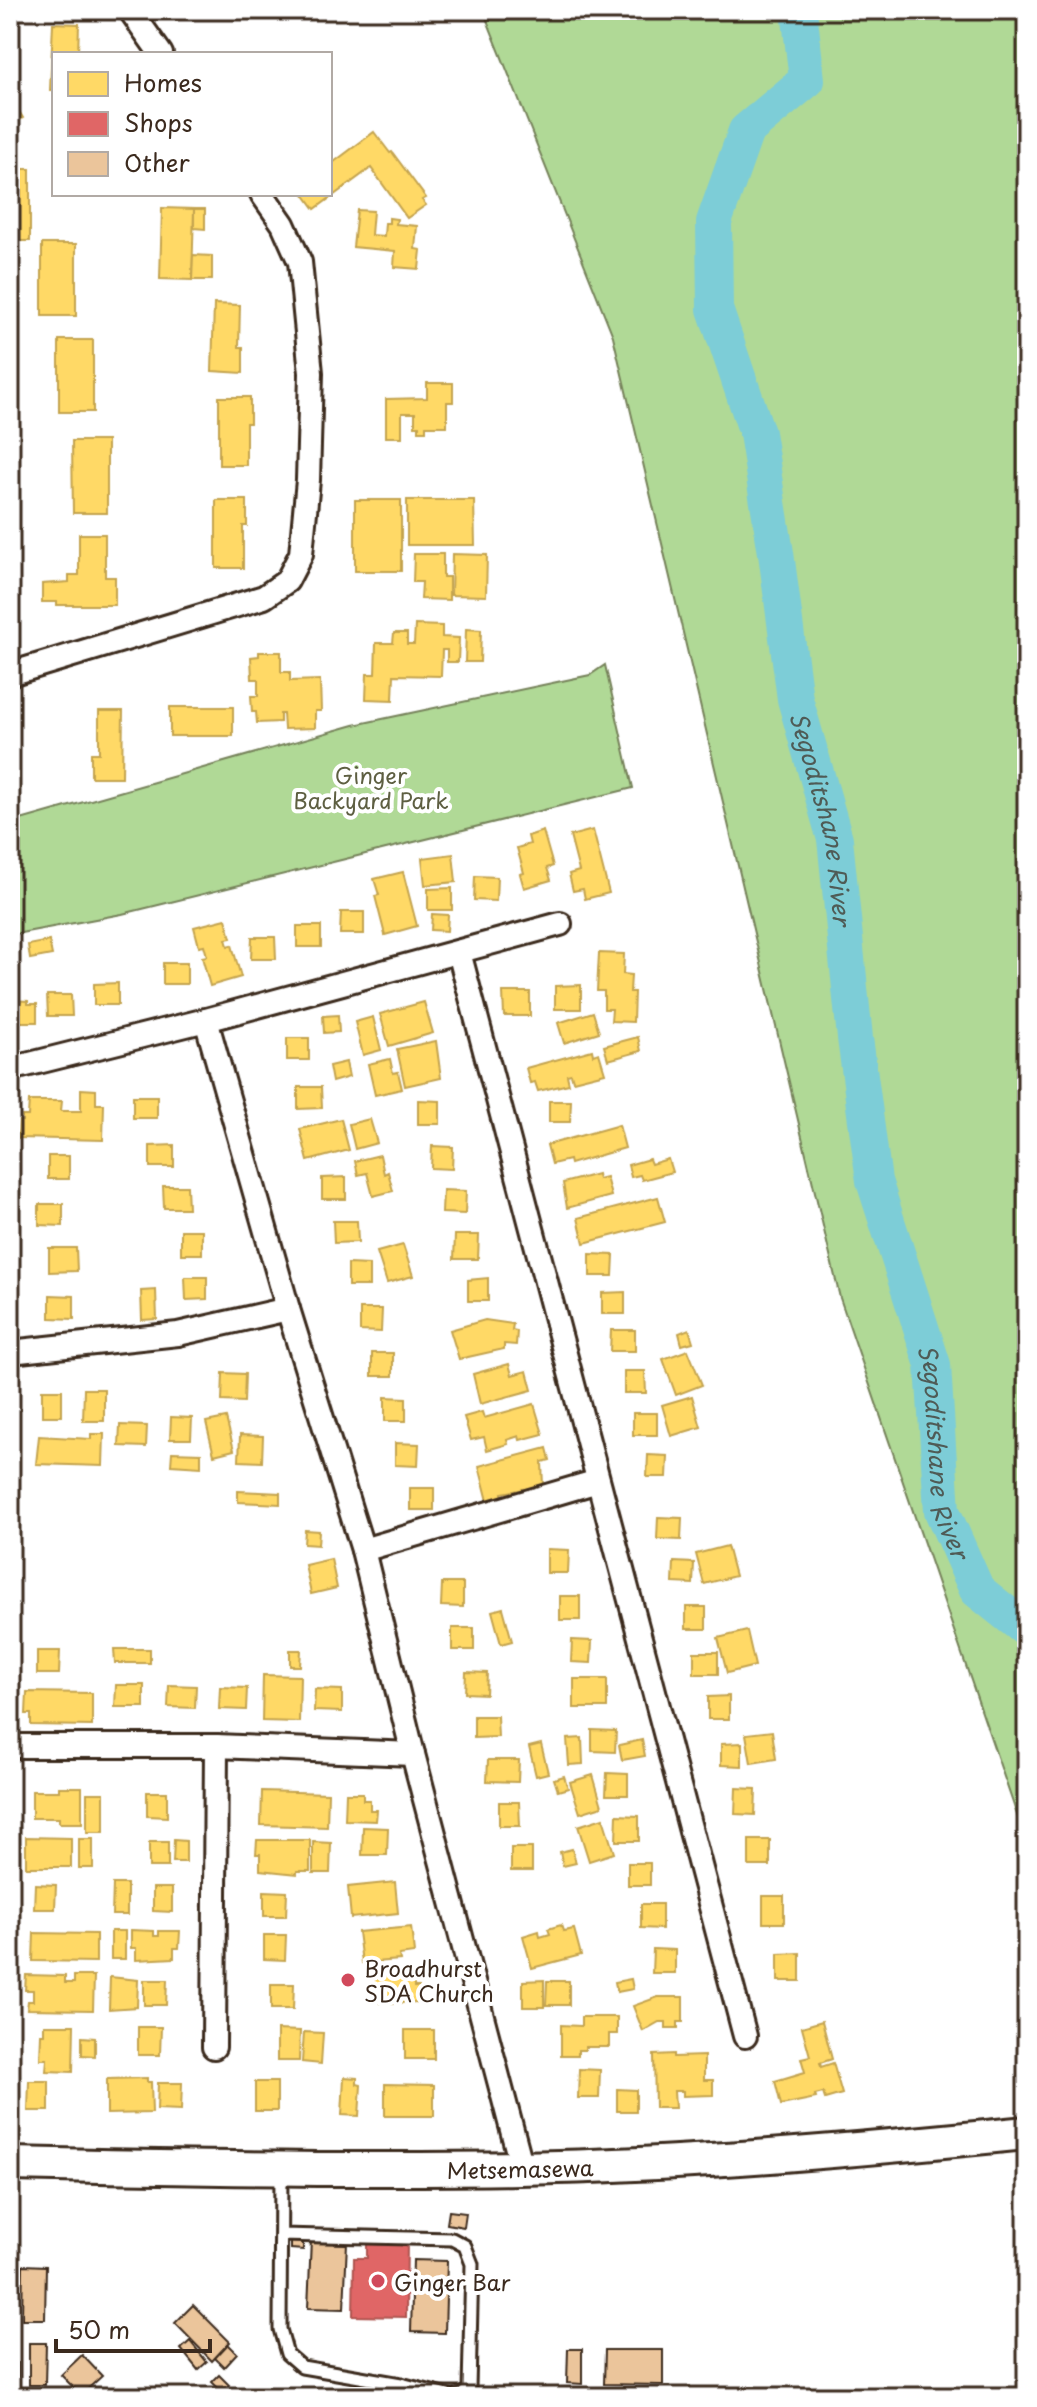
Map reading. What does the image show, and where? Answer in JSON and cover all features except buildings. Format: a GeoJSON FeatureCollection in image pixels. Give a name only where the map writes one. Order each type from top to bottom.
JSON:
{"type":"FeatureCollection","features":[{"type":"Feature","properties":{"kind":"street"},"geometry":{"type":"LineString","coordinates":[[130,10],[160,52]]}},
{"type":"Feature","properties":{"kind":"street"},"geometry":{"type":"LineString","coordinates":[[10,674],[264,597],[287,581],[301,554],[305,522],[311,373],[300,262],[283,224],[263,196]]}},
{"type":"Feature","properties":{"kind":"street"},"geometry":{"type":"LineString","coordinates":[[10,1069],[206,1020],[560,924]]}},
{"type":"Feature","properties":{"kind":"street"},"geometry":{"type":"LineString","coordinates":[[459,952],[745,2036]]}},
{"type":"Feature","properties":{"kind":"street"},"geometry":{"type":"LineString","coordinates":[[206,1020],[288,1309],[363,1550],[413,1754],[522,2168]]}},
{"type":"Feature","properties":{"kind":"street"},"geometry":{"type":"LineString","coordinates":[[10,1352],[178,1334],[288,1309]]}},
{"type":"Feature","properties":{"kind":"street"},"geometry":{"type":"LineString","coordinates":[[363,1550],[598,1481]]}},
{"type":"Feature","properties":{"kind":"street"},"geometry":{"type":"LineString","coordinates":[[10,1746],[216,1746],[413,1754]]}},
{"type":"Feature","properties":{"kind":"street"},"geometry":{"type":"LineString","coordinates":[[214,2047],[216,1746]]}},
{"type":"Feature","properties":{"kind":"street","name":"Metsemasewa"},"geometry":{"type":"LineString","coordinates":[[10,2164],[281,2170],[522,2168],[814,2153],[1027,2133]]}},
{"type":"Feature","properties":{"kind":"lane"},"geometry":{"type":"LineString","coordinates":[[281,2170],[280,2329],[287,2354],[302,2367],[401,2384],[452,2397],[462,2395],[469,2389],[472,2264],[465,2246],[452,2239],[281,2235]]}},
{"type":"Feature","properties":{"kind":"green space"},"geometry":{"type":"Polygon","coordinates":[[[483,10],[1027,10],[1027,1844],[840,1298],[613,336],[483,10]]]}},
{"type":"Feature","properties":{"kind":"green space","name":"Ginger Backyard Park"},"geometry":{"type":"Polygon","coordinates":[[[605,665],[633,788],[122,914],[10,935],[10,823],[354,725],[590,675],[605,665]]]}},
{"type":"Feature","properties":{"kind":"waterway","name":"Segoditshane River"},"geometry":{"type":"LineString","coordinates":[[799,10],[807,80],[746,131],[714,222],[715,309],[757,433],[795,699],[835,839],[855,1038],[874,1181],[933,1365],[942,1511],[977,1590],[1027,1630]]}},
{"type":"Feature","properties":{"kind":"place","name":"Broadhurst SDA Church"},"geometry":{"type":"Point","coordinates":[348,1980]}},
{"type":"Feature","properties":{"kind":"place","name":"Ginger Bar"},"geometry":{"type":"Point","coordinates":[378,2281]}}]}
